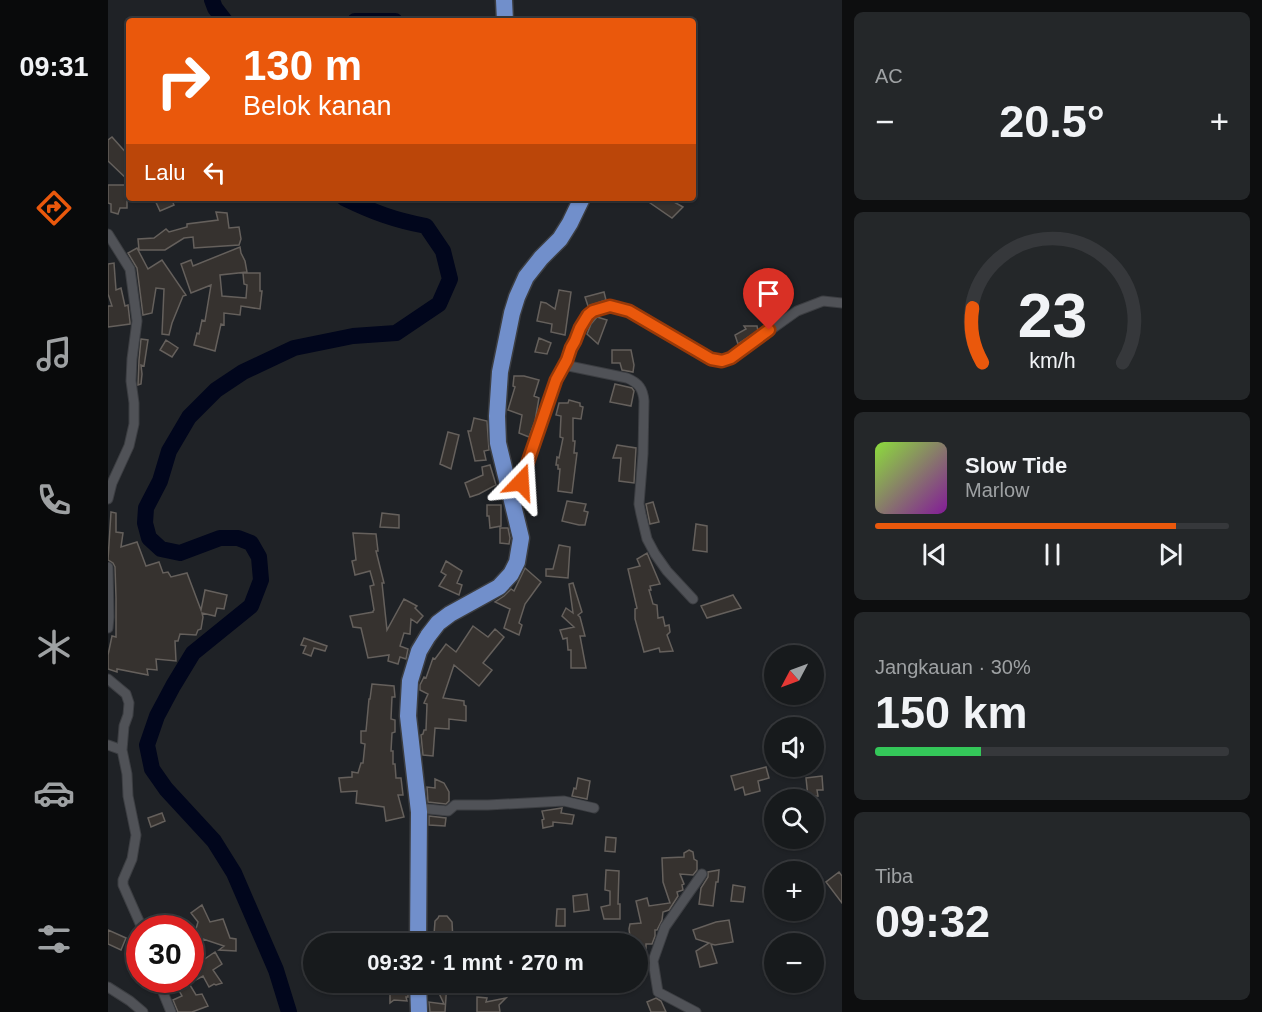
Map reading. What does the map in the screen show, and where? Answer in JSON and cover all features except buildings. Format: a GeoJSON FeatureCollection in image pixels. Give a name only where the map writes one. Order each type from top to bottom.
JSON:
{"type":"FeatureCollection","features":[{"type":"Feature","properties":{"kind":"highway"},"geometry":{"type":"LineString","coordinates":[[504,0],[505,18]]}},
{"type":"Feature","properties":{"kind":"highway"},"geometry":{"type":"LineString","coordinates":[[418,933],[418,808],[408,716],[410,681],[419,651],[438,623],[458,609],[499,587],[511,574],[517,562],[521,538],[498,443],[500,372],[512,314],[526,277],[560,238],[581,201]]}},
{"type":"Feature","properties":{"kind":"highway"},"geometry":{"type":"LineString","coordinates":[[418,993],[419,1012]]}},
{"type":"Feature","properties":{"kind":"street"},"geometry":{"type":"LineString","coordinates":[[108,234],[130,269],[137,321],[131,381],[134,424],[129,446],[112,483],[108,500]]}},
{"type":"Feature","properties":{"kind":"street"},"geometry":{"type":"LineString","coordinates":[[511,492],[521,482],[556,380],[588,315],[593,311],[610,306],[634,314],[711,359],[722,361],[731,358],[798,311],[823,301],[842,303]]}},
{"type":"Feature","properties":{"kind":"street"},"geometry":{"type":"LineString","coordinates":[[564,365],[627,378],[635,381],[644,394],[639,504],[641,514],[647,539],[655,554],[693,599]]}},
{"type":"Feature","properties":{"kind":"street"},"geometry":{"type":"LineString","coordinates":[[108,567],[108,628]]}},
{"type":"Feature","properties":{"kind":"street"},"geometry":{"type":"LineString","coordinates":[[108,679],[126,694],[129,702],[122,750],[136,835],[132,859],[123,885],[136,915]]}},
{"type":"Feature","properties":{"kind":"street"},"geometry":{"type":"LineString","coordinates":[[108,745],[122,750]]}},
{"type":"Feature","properties":{"kind":"street"},"geometry":{"type":"LineString","coordinates":[[418,808],[448,811],[455,806],[564,801],[594,808]]}},
{"type":"Feature","properties":{"kind":"street"},"geometry":{"type":"LineString","coordinates":[[696,1012],[658,992],[653,961],[665,927],[702,874]]}},
{"type":"Feature","properties":{"kind":"street"},"geometry":{"type":"LineString","coordinates":[[108,987],[130,1000],[143,1012]]}},
{"type":"Feature","properties":{"kind":"street"},"geometry":{"type":"LineString","coordinates":[[163,993],[171,1012]]}},
{"type":"Feature","properties":{"kind":"waterway"},"geometry":{"type":"LineString","coordinates":[[212,0],[223,18]]}},
{"type":"Feature","properties":{"kind":"waterway"},"geometry":{"type":"LineString","coordinates":[[289,1012],[276,970],[234,873],[214,841],[166,789],[152,769],[147,745],[157,716],[193,653],[251,606],[261,580],[259,557],[251,543],[238,538],[220,538],[180,553],[161,549],[149,538],[145,523],[146,508],[160,481],[169,451],[189,417],[216,390],[243,372],[294,348],[353,336],[396,333],[439,304],[450,279],[443,251],[426,226],[384,215],[351,201]]}},
{"type":"Feature","properties":{"kind":"route"},"geometry":{"type":"LineString","coordinates":[[521,482],[556,380],[580,328],[593,311],[610,306],[629,311],[711,359],[722,361],[731,358],[769,330]]}}]}
